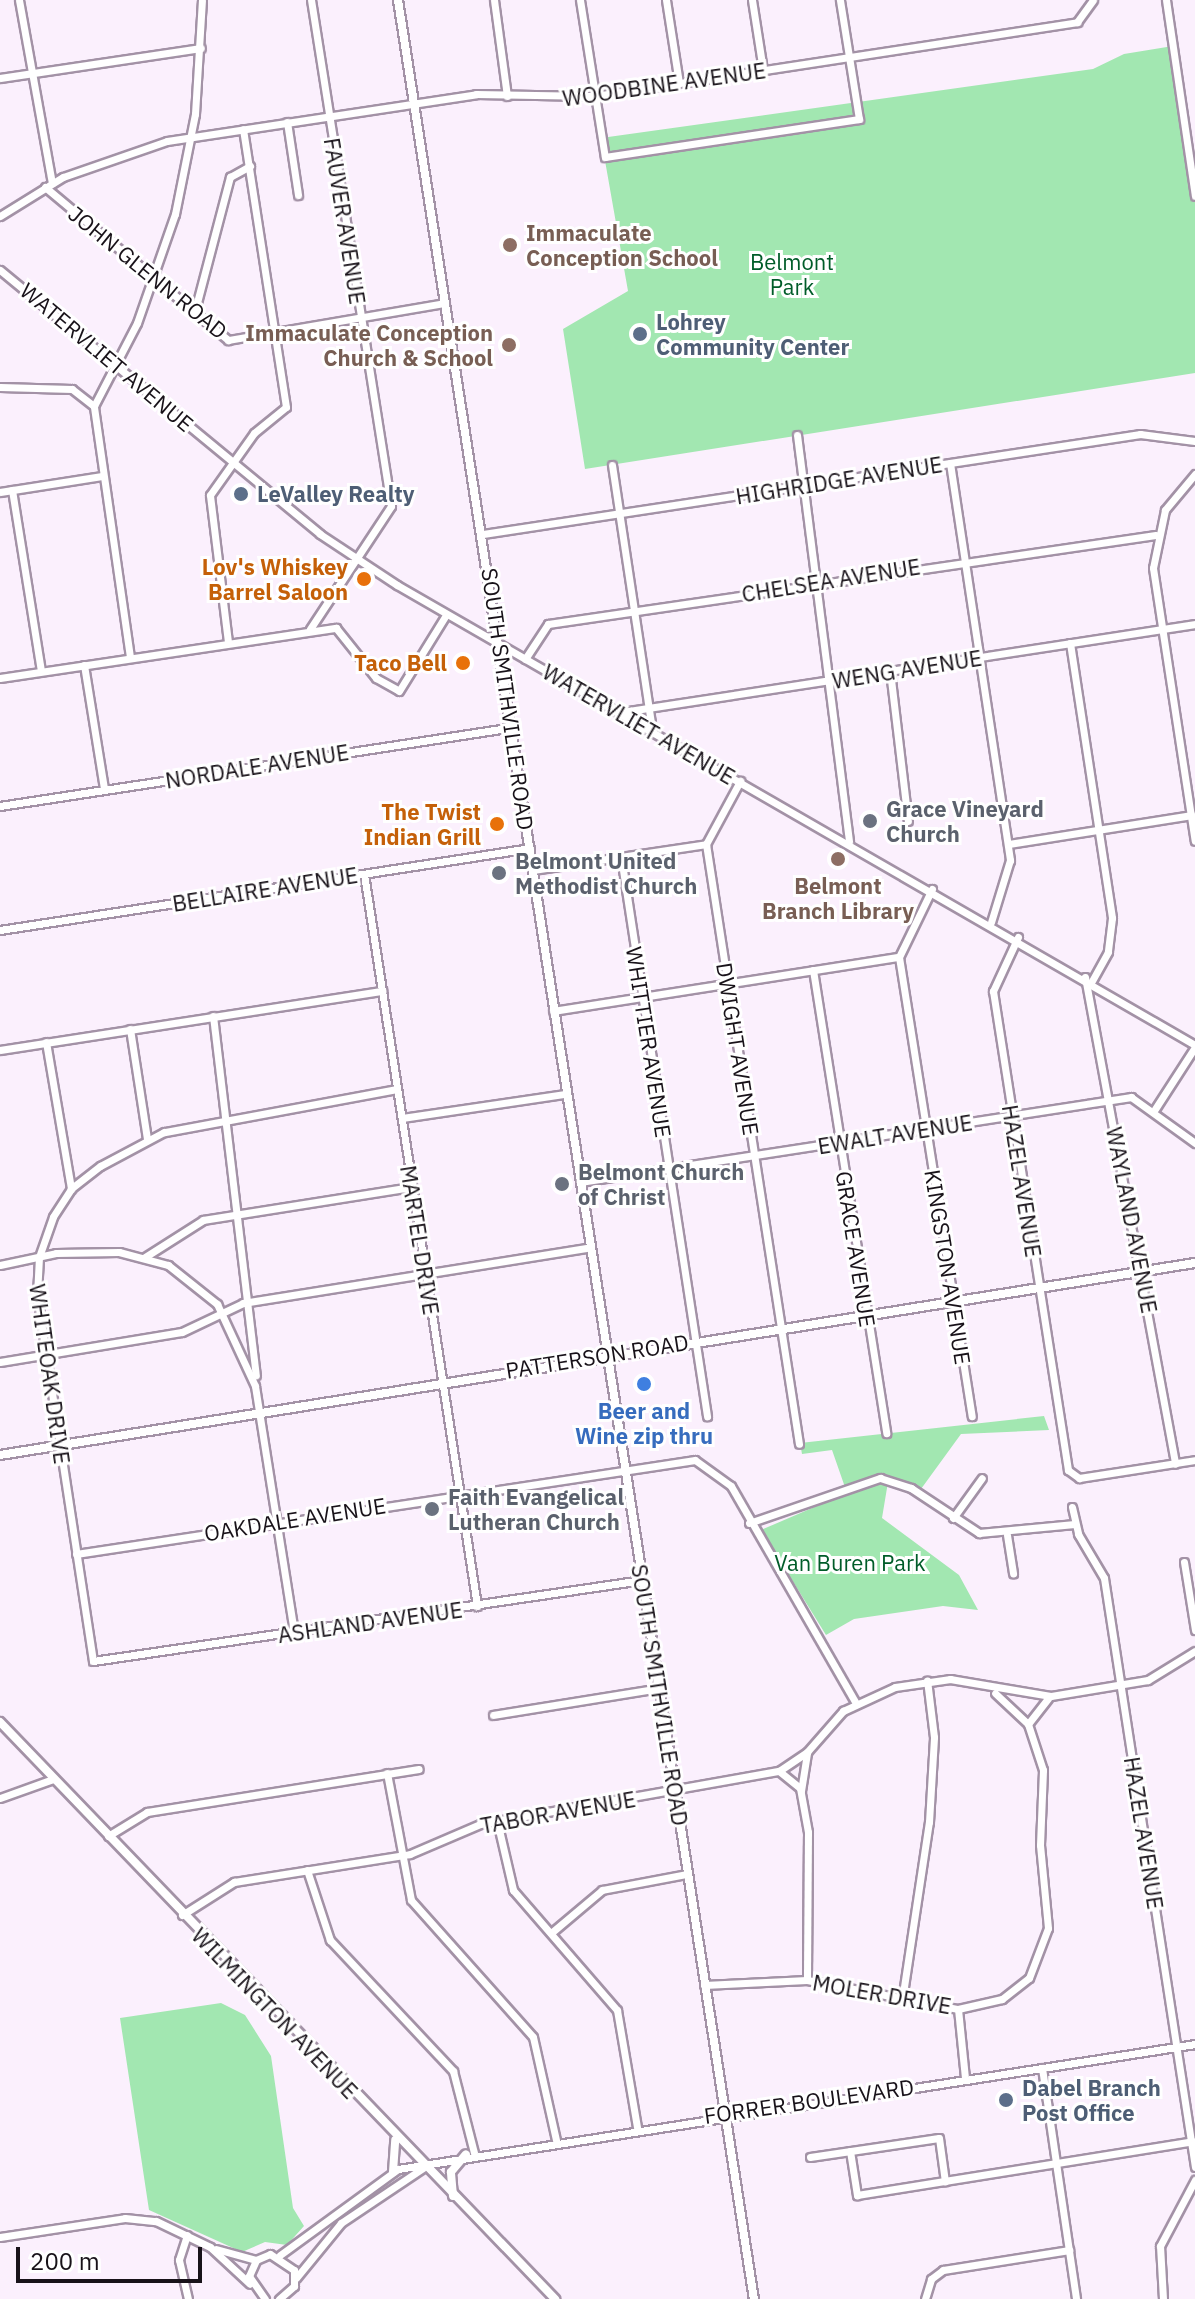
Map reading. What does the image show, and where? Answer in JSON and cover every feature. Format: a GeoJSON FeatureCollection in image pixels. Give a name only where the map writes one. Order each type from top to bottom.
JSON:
{"type":"FeatureCollection","features":[{"type":"Feature","properties":{"kind":"main road","name":"SOUTH SMITHVILLE ROAD"},"geometry":{"type":"LineString","coordinates":[[398,0],[502,646],[565,1094],[754,2299]]}},
{"type":"Feature","properties":{"kind":"main road","name":"PATTERSON ROAD"},"geometry":{"type":"LineString","coordinates":[[0,1455],[259,1406],[1195,1263]]}},
{"type":"Feature","properties":{"kind":"main road","name":"WILMINGTON AVENUE"},"geometry":{"type":"LineString","coordinates":[[0,1722],[393,2135],[555,2299]]}},
{"type":"Feature","properties":{"kind":"main road"},"geometry":{"type":"LineString","coordinates":[[393,2135],[393,2172]]}},
{"type":"Feature","properties":{"kind":"main road"},"geometry":{"type":"LineString","coordinates":[[453,2197],[450,2175],[470,2154]]}},
{"type":"Feature","properties":{"kind":"street","name":"JOHN GLENN ROAD"},"geometry":{"type":"LineString","coordinates":[[19,0],[48,185],[154,281],[228,340],[275,335],[445,303]]}},
{"type":"Feature","properties":{"kind":"street"},"geometry":{"type":"LineString","coordinates":[[130,657],[94,406],[117,364],[154,281],[191,137],[201,48],[202,0]]}},
{"type":"Feature","properties":{"kind":"street","name":"FAUVER AVENUE"},"geometry":{"type":"LineString","coordinates":[[310,629],[391,506],[311,0]]}},
{"type":"Feature","properties":{"kind":"street"},"geometry":{"type":"LineString","coordinates":[[494,0],[507,96]]}},
{"type":"Feature","properties":{"kind":"street"},"geometry":{"type":"LineString","coordinates":[[580,0],[605,157],[859,119],[840,0]]}},
{"type":"Feature","properties":{"kind":"street"},"geometry":{"type":"LineString","coordinates":[[666,0],[679,83]]}},
{"type":"Feature","properties":{"kind":"street"},"geometry":{"type":"LineString","coordinates":[[752,0],[763,70]]}},
{"type":"Feature","properties":{"kind":"street","name":"WOODBINE AVENUE"},"geometry":{"type":"LineString","coordinates":[[0,216],[48,185],[122,153],[191,137],[414,102],[507,96],[595,96],[1077,22],[1093,0]]}},
{"type":"Feature","properties":{"kind":"street"},"geometry":{"type":"LineString","coordinates":[[1166,0],[1195,196]]}},
{"type":"Feature","properties":{"kind":"street"},"geometry":{"type":"LineString","coordinates":[[0,78],[201,48]]}},
{"type":"Feature","properties":{"kind":"street"},"geometry":{"type":"LineString","coordinates":[[287,122],[298,195]]}},
{"type":"Feature","properties":{"kind":"street"},"geometry":{"type":"LineString","coordinates":[[228,642],[208,517],[213,488],[231,460],[286,407],[243,129]]}},
{"type":"Feature","properties":{"kind":"street"},"geometry":{"type":"LineString","coordinates":[[194,314],[230,177],[250,166]]}},
{"type":"Feature","properties":{"kind":"street","name":"WATERVLIET AVENUE"},"geometry":{"type":"LineString","coordinates":[[0,270],[358,560],[446,615],[1018,937],[1195,1046]]}},
{"type":"Feature","properties":{"kind":"street"},"geometry":{"type":"LineString","coordinates":[[0,387],[72,389],[94,406]]}},
{"type":"Feature","properties":{"kind":"street","name":"HIGHRIDGE AVENUE"},"geometry":{"type":"LineString","coordinates":[[483,534],[1140,434],[1195,441]]}},
{"type":"Feature","properties":{"kind":"street"},"geometry":{"type":"LineString","coordinates":[[797,435],[800,486],[830,681],[849,842]]}},
{"type":"Feature","properties":{"kind":"street"},"geometry":{"type":"LineString","coordinates":[[950,463],[1009,844],[1008,881],[991,922]]}},
{"type":"Feature","properties":{"kind":"street"},"geometry":{"type":"LineString","coordinates":[[612,465],[652,731]]}},
{"type":"Feature","properties":{"kind":"street"},"geometry":{"type":"LineString","coordinates":[[1195,474],[1171,500],[1156,535],[1162,629],[1195,841]]}},
{"type":"Feature","properties":{"kind":"street"},"geometry":{"type":"LineString","coordinates":[[0,492],[102,476]]}},
{"type":"Feature","properties":{"kind":"street"},"geometry":{"type":"LineString","coordinates":[[12,490],[41,671]]}},
{"type":"Feature","properties":{"kind":"street","name":"CHELSEA AVENUE"},"geometry":{"type":"LineString","coordinates":[[525,659],[548,624],[965,560],[1156,535]]}},
{"type":"Feature","properties":{"kind":"street"},"geometry":{"type":"LineString","coordinates":[[323,613],[376,678],[399,691],[446,615]]}},
{"type":"Feature","properties":{"kind":"street","name":"WENG AVENUE"},"geometry":{"type":"LineString","coordinates":[[620,713],[1195,624]]}},
{"type":"Feature","properties":{"kind":"street"},"geometry":{"type":"LineString","coordinates":[[0,678],[310,629],[336,628]]}},
{"type":"Feature","properties":{"kind":"street"},"geometry":{"type":"LineString","coordinates":[[1070,643],[1100,830],[1112,933],[1088,979]]}},
{"type":"Feature","properties":{"kind":"street"},"geometry":{"type":"LineString","coordinates":[[84,665],[104,789]]}},
{"type":"Feature","properties":{"kind":"street"},"geometry":{"type":"LineString","coordinates":[[890,671],[908,821]]}},
{"type":"Feature","properties":{"kind":"street","name":"NORDALE AVENUE"},"geometry":{"type":"LineString","coordinates":[[0,806],[514,727]]}},
{"type":"Feature","properties":{"kind":"street"},"geometry":{"type":"LineString","coordinates":[[533,870],[706,844],[740,781]]}},
{"type":"Feature","properties":{"kind":"street"},"geometry":{"type":"LineString","coordinates":[[1009,844],[1193,815]]}},
{"type":"Feature","properties":{"kind":"street","name":"DWIGHT AVENUE"},"geometry":{"type":"LineString","coordinates":[[706,844],[799,1444]]}},
{"type":"Feature","properties":{"kind":"street","name":"BELLAIRE AVENUE"},"geometry":{"type":"LineString","coordinates":[[0,930],[530,848]]}},
{"type":"Feature","properties":{"kind":"street","name":"WHITTIER AVENUE"},"geometry":{"type":"LineString","coordinates":[[621,857],[707,1416]]}},
{"type":"Feature","properties":{"kind":"street","name":"MARTEL DRIVE"},"geometry":{"type":"LineString","coordinates":[[364,874],[477,1606]]}},
{"type":"Feature","properties":{"kind":"street"},"geometry":{"type":"LineString","coordinates":[[553,1011],[899,957],[932,889]]}},
{"type":"Feature","properties":{"kind":"street","name":"HAZEL AVENUE"},"geometry":{"type":"LineString","coordinates":[[1018,937],[993,982],[1038,1287],[1072,1477],[1175,1464]]}},
{"type":"Feature","properties":{"kind":"street","name":"KINGSTON AVENUE"},"geometry":{"type":"LineString","coordinates":[[899,957],[972,1416]]}},
{"type":"Feature","properties":{"kind":"street","name":"GRACE AVENUE"},"geometry":{"type":"LineString","coordinates":[[813,970],[886,1433]]}},
{"type":"Feature","properties":{"kind":"street","name":"WAYLAND AVENUE"},"geometry":{"type":"LineString","coordinates":[[1088,979],[1175,1464]]}},
{"type":"Feature","properties":{"kind":"street"},"geometry":{"type":"LineString","coordinates":[[0,1050],[382,991]]}},
{"type":"Feature","properties":{"kind":"street"},"geometry":{"type":"LineString","coordinates":[[213,1016],[229,1115],[259,1406],[294,1633]]}},
{"type":"Feature","properties":{"kind":"street"},"geometry":{"type":"LineString","coordinates":[[130,1029],[147,1139]]}},
{"type":"Feature","properties":{"kind":"street"},"geometry":{"type":"LineString","coordinates":[[46,1042],[71,1189],[147,1139],[229,1115],[397,1089]]}},
{"type":"Feature","properties":{"kind":"street"},"geometry":{"type":"LineString","coordinates":[[1155,1109],[1195,1046]]}},
{"type":"Feature","properties":{"kind":"street"},"geometry":{"type":"LineString","coordinates":[[402,1118],[565,1094]]}},
{"type":"Feature","properties":{"kind":"street","name":"EWALT AVENUE"},"geometry":{"type":"LineString","coordinates":[[580,1182],[1137,1098],[1195,1143]]}},
{"type":"Feature","properties":{"kind":"street"},"geometry":{"type":"LineString","coordinates":[[145,1257],[190,1225],[239,1214],[412,1187]]}},
{"type":"Feature","properties":{"kind":"street","name":"WHITEOAK DRIVE"},"geometry":{"type":"LineString","coordinates":[[71,1189],[39,1257],[45,1354],[76,1554],[98,1664]]}},
{"type":"Feature","properties":{"kind":"street"},"geometry":{"type":"LineString","coordinates":[[0,1362],[182,1332],[247,1303],[591,1247]]}},
{"type":"Feature","properties":{"kind":"street"},"geometry":{"type":"LineString","coordinates":[[0,1265],[94,1250],[145,1257],[183,1274],[224,1313],[259,1406]]}},
{"type":"Feature","properties":{"kind":"street"},"geometry":{"type":"LineString","coordinates":[[1175,1464],[1195,1460]]}},
{"type":"Feature","properties":{"kind":"street","name":"OAKDALE AVENUE"},"geometry":{"type":"LineString","coordinates":[[76,1554],[625,1466],[703,1462],[726,1479],[856,1703]]}},
{"type":"Feature","properties":{"kind":"street"},"geometry":{"type":"LineString","coordinates":[[749,1523],[880,1478],[905,1485],[979,1533],[1007,1535],[1075,1524]]}},
{"type":"Feature","properties":{"kind":"street"},"geometry":{"type":"LineString","coordinates":[[953,1518],[982,1478]]}},
{"type":"Feature","properties":{"kind":"street","name":"HAZEL AVENUE"},"geometry":{"type":"LineString","coordinates":[[1072,1507],[1075,1524],[1104,1578],[1195,2167]]}},
{"type":"Feature","properties":{"kind":"street"},"geometry":{"type":"LineString","coordinates":[[1007,1535],[1013,1574]]}},
{"type":"Feature","properties":{"kind":"street"},"geometry":{"type":"LineString","coordinates":[[1184,1562],[1195,1630]]}},
{"type":"Feature","properties":{"kind":"street","name":"ASHLAND AVENUE"},"geometry":{"type":"LineString","coordinates":[[98,1664],[642,1580]]}},
{"type":"Feature","properties":{"kind":"street","name":"TABOR AVENUE"},"geometry":{"type":"LineString","coordinates":[[182,1915],[224,1884],[400,1856],[497,1821],[779,1771],[807,1752],[856,1703],[927,1680],[1051,1696],[1121,1686],[1157,1676],[1195,1651]]}},
{"type":"Feature","properties":{"kind":"street"},"geometry":{"type":"LineString","coordinates":[[902,2000],[927,1851],[934,1737],[927,1680]]}},
{"type":"Feature","properties":{"kind":"street"},"geometry":{"type":"LineString","coordinates":[[493,1715],[659,1688]]}},
{"type":"Feature","properties":{"kind":"street"},"geometry":{"type":"LineString","coordinates":[[990,1689],[1028,1724],[1051,1696]]}},
{"type":"Feature","properties":{"kind":"street","name":"MOLER DRIVE"},"geometry":{"type":"LineString","coordinates":[[704,1985],[807,1980],[958,2009],[1013,1992],[1046,1945],[1043,1770],[1028,1724]]}},
{"type":"Feature","properties":{"kind":"street"},"geometry":{"type":"LineString","coordinates":[[807,1752],[801,1793],[812,1890],[807,1980]]}},
{"type":"Feature","properties":{"kind":"street"},"geometry":{"type":"LineString","coordinates":[[108,1836],[147,1812],[419,1769]]}},
{"type":"Feature","properties":{"kind":"street"},"geometry":{"type":"LineString","coordinates":[[779,1771],[801,1793]]}},
{"type":"Feature","properties":{"kind":"street"},"geometry":{"type":"LineString","coordinates":[[387,1773],[400,1856],[421,1916],[533,2037],[556,2140]]}},
{"type":"Feature","properties":{"kind":"street"},"geometry":{"type":"LineString","coordinates":[[0,1798],[53,1779]]}},
{"type":"Feature","properties":{"kind":"street"},"geometry":{"type":"LineString","coordinates":[[497,1821],[513,1890],[617,2010],[637,2127]]}},
{"type":"Feature","properties":{"kind":"street"},"geometry":{"type":"LineString","coordinates":[[307,1870],[330,1940],[453,2071],[470,2154]]}},
{"type":"Feature","properties":{"kind":"street"},"geometry":{"type":"LineString","coordinates":[[551,1933],[602,1890],[687,1874]]}},
{"type":"Feature","properties":{"kind":"street"},"geometry":{"type":"LineString","coordinates":[[958,2009],[965,2078]]}},
{"type":"Feature","properties":{"kind":"street","name":"FORRER BOULEVARD"},"geometry":{"type":"LineString","coordinates":[[0,2237],[125,2218],[156,2221],[210,2247],[256,2260],[280,2255],[393,2172],[470,2154],[1195,2044]]}},
{"type":"Feature","properties":{"kind":"street"},"geometry":{"type":"LineString","coordinates":[[1042,2068],[1076,2299]]}},
{"type":"Feature","properties":{"kind":"street"},"geometry":{"type":"LineString","coordinates":[[810,2157],[939,2138],[945,2182]]}},
{"type":"Feature","properties":{"kind":"street"},"geometry":{"type":"LineString","coordinates":[[850,2151],[857,2195],[945,2182],[1056,2160],[1193,2141]]}},
{"type":"Feature","properties":{"kind":"street","name":"FORRER BOULEVARD"},"geometry":{"type":"LineString","coordinates":[[279,2299],[341,2223],[424,2167]]}},
{"type":"Feature","properties":{"kind":"street"},"geometry":{"type":"LineString","coordinates":[[1163,2299],[1160,2246],[1193,2195],[1195,2180]]}},
{"type":"Feature","properties":{"kind":"street"},"geometry":{"type":"LineString","coordinates":[[187,2235],[179,2260],[188,2299]]}},
{"type":"Feature","properties":{"kind":"street","name":"FORRER BOULEVARD"},"geometry":{"type":"LineString","coordinates":[[210,2247],[265,2299]]}},
{"type":"Feature","properties":{"kind":"street"},"geometry":{"type":"LineString","coordinates":[[925,2299],[931,2279],[949,2268],[1069,2250]]}},
{"type":"Feature","properties":{"kind":"street"},"geometry":{"type":"LineString","coordinates":[[280,2255],[296,2278]]}},
{"type":"Feature","properties":{"kind":"street"},"geometry":{"type":"LineString","coordinates":[[250,2284],[256,2260]]}},
{"type":"Feature","properties":{"kind":"green space","name":"Belmont Park"},"geometry":{"type":"Polygon","coordinates":[[[1173,46],[1195,196],[1195,373],[585,469],[563,329],[628,291],[601,138],[1093,69],[1124,54],[1173,46]]]}},
{"type":"Feature","properties":{"kind":"green space","name":"Van Buren Park"},"geometry":{"type":"Polygon","coordinates":[[[1044,1416],[1049,1430],[961,1434],[921,1489],[889,1476],[882,1518],[959,1575],[978,1610],[943,1606],[854,1619],[826,1635],[761,1530],[847,1493],[832,1450],[802,1454],[800,1443],[1044,1416]]]}},
{"type":"Feature","properties":{"kind":"green space"},"geometry":{"type":"Polygon","coordinates":[[[221,2003],[245,2015],[271,2056],[293,2208],[304,2226],[287,2245],[265,2242],[242,2252],[149,2210],[120,2018],[221,2003]]]}},
{"type":"Feature","properties":{"kind":"place","name":"Immaculate Conception School"},"geometry":{"type":"Point","coordinates":[510,245]}},
{"type":"Feature","properties":{"kind":"place","name":"Lohrey Community Center"},"geometry":{"type":"Point","coordinates":[640,334]}},
{"type":"Feature","properties":{"kind":"place","name":"Immaculate Conception Church & School"},"geometry":{"type":"Point","coordinates":[509,345]}},
{"type":"Feature","properties":{"kind":"place","name":"LeValley Realty"},"geometry":{"type":"Point","coordinates":[241,494]}},
{"type":"Feature","properties":{"kind":"place","name":"Lov's Whiskey Barrel Saloon"},"geometry":{"type":"Point","coordinates":[364,579]}},
{"type":"Feature","properties":{"kind":"place","name":"Taco Bell"},"geometry":{"type":"Point","coordinates":[463,663]}},
{"type":"Feature","properties":{"kind":"place","name":"Grace Vineyard Church"},"geometry":{"type":"Point","coordinates":[870,821]}},
{"type":"Feature","properties":{"kind":"place","name":"The Twist Indian Grill"},"geometry":{"type":"Point","coordinates":[497,824]}},
{"type":"Feature","properties":{"kind":"place","name":"Belmont Branch Library"},"geometry":{"type":"Point","coordinates":[838,859]}},
{"type":"Feature","properties":{"kind":"place","name":"Belmont United Methodist Church"},"geometry":{"type":"Point","coordinates":[499,873]}},
{"type":"Feature","properties":{"kind":"place","name":"Belmont Church of Christ"},"geometry":{"type":"Point","coordinates":[562,1184]}},
{"type":"Feature","properties":{"kind":"place","name":"Beer and Wine zip thru"},"geometry":{"type":"Point","coordinates":[644,1384]}},
{"type":"Feature","properties":{"kind":"place","name":"Faith Evangelical Lutheran Church"},"geometry":{"type":"Point","coordinates":[432,1509]}},
{"type":"Feature","properties":{"kind":"place","name":"Dabel Branch Post Office"},"geometry":{"type":"Point","coordinates":[1006,2100]}}]}
